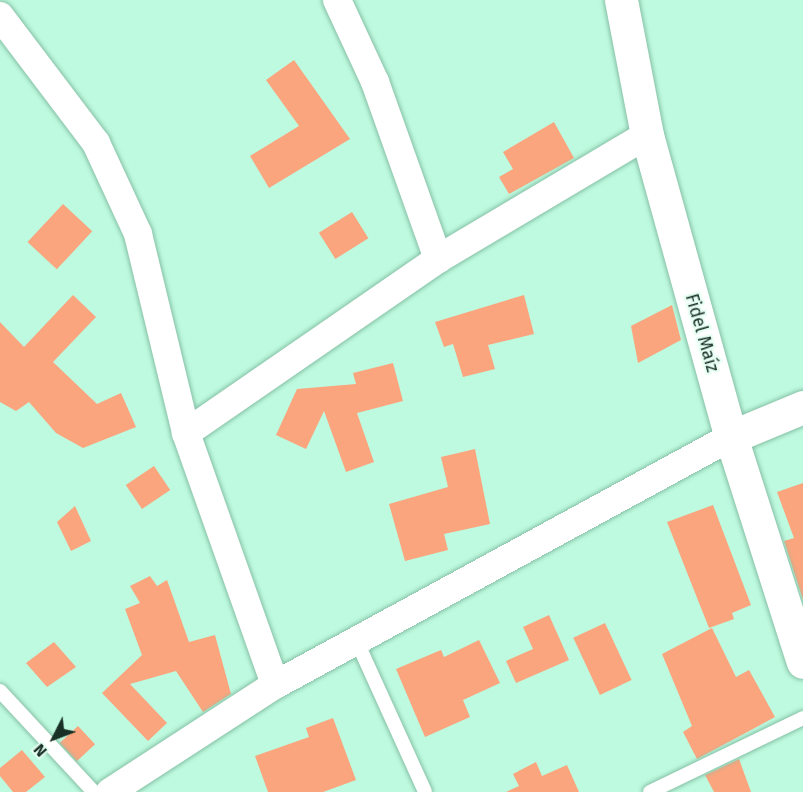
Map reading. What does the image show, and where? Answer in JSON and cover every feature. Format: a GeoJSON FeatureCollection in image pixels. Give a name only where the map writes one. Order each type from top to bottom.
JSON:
{"type":"FeatureCollection","features":[{"type":"Feature","properties":{"kind":"street"},"geometry":{"type":"LineString","coordinates":[[337,0],[375,82],[438,259]]}},
{"type":"Feature","properties":{"kind":"street","name":"Fidel Maíz"},"geometry":{"type":"LineString","coordinates":[[621,0],[647,135],[731,437],[803,662]]}},
{"type":"Feature","properties":{"kind":"street"},"geometry":{"type":"LineString","coordinates":[[0,16],[96,143],[138,234],[186,433],[275,685]]}},
{"type":"Feature","properties":{"kind":"street"},"geometry":{"type":"LineString","coordinates":[[186,433],[438,259],[647,135]]}},
{"type":"Feature","properties":{"kind":"street"},"geometry":{"type":"LineString","coordinates":[[110,792],[275,685],[358,644],[731,437],[803,407]]}},
{"type":"Feature","properties":{"kind":"lane"},"geometry":{"type":"LineString","coordinates":[[358,644],[425,792]]}},
{"type":"Feature","properties":{"kind":"lane"},"geometry":{"type":"LineString","coordinates":[[0,691],[93,792]]}},
{"type":"Feature","properties":{"kind":"lane"},"geometry":{"type":"LineString","coordinates":[[650,792],[803,718]]}},
{"type":"Feature","properties":{"kind":"building"},"geometry":{"type":"Polygon","coordinates":[[[294,60],[350,139],[269,188],[250,156],[299,126],[266,80],[294,60]]]}},
{"type":"Feature","properties":{"kind":"building"},"geometry":{"type":"Polygon","coordinates":[[[554,122],[574,158],[509,194],[499,177],[513,169],[503,152],[554,122]]]}},
{"type":"Feature","properties":{"kind":"building"},"geometry":{"type":"Polygon","coordinates":[[[63,204],[92,231],[57,269],[28,242],[63,204]]]}},
{"type":"Feature","properties":{"kind":"building"},"geometry":{"type":"Polygon","coordinates":[[[352,212],[368,238],[335,259],[319,233],[352,212]]]}},
{"type":"Feature","properties":{"kind":"building"},"geometry":{"type":"Polygon","coordinates":[[[73,295],[96,317],[53,362],[97,404],[121,393],[136,427],[83,448],[56,433],[29,402],[16,411],[0,402],[0,322],[24,347],[73,295]]]}},
{"type":"Feature","properties":{"kind":"building"},"geometry":{"type":"Polygon","coordinates":[[[524,295],[534,334],[488,345],[495,369],[463,377],[453,344],[444,347],[435,322],[524,295]]]}},
{"type":"Feature","properties":{"kind":"building"},"geometry":{"type":"Polygon","coordinates":[[[672,305],[681,340],[638,363],[631,326],[672,305]]]}},
{"type":"Feature","properties":{"kind":"building"},"geometry":{"type":"Polygon","coordinates":[[[393,363],[403,401],[357,413],[374,462],[346,472],[324,411],[306,449],[276,435],[297,389],[356,384],[353,373],[393,363]]]}},
{"type":"Feature","properties":{"kind":"building"},"geometry":{"type":"Polygon","coordinates":[[[475,449],[490,524],[444,534],[448,550],[405,561],[389,504],[448,487],[441,457],[475,449]]]}},
{"type":"Feature","properties":{"kind":"building"},"geometry":{"type":"Polygon","coordinates":[[[154,466],[170,490],[142,509],[126,485],[154,466]]]}},
{"type":"Feature","properties":{"kind":"building"},"geometry":{"type":"Polygon","coordinates":[[[803,483],[803,600],[784,541],[794,538],[777,492],[803,483]]]}},
{"type":"Feature","properties":{"kind":"building"},"geometry":{"type":"Polygon","coordinates":[[[713,505],[751,605],[732,613],[734,619],[709,628],[667,522],[713,505]]]}},
{"type":"Feature","properties":{"kind":"building"},"geometry":{"type":"Polygon","coordinates":[[[75,506],[91,541],[71,551],[57,522],[75,506]]]}},
{"type":"Feature","properties":{"kind":"building"},"geometry":{"type":"Polygon","coordinates":[[[150,576],[157,586],[167,580],[189,642],[215,635],[231,694],[203,712],[176,671],[130,684],[167,723],[148,741],[102,693],[142,655],[125,609],[140,603],[130,586],[150,576]]]}},
{"type":"Feature","properties":{"kind":"building"},"geometry":{"type":"Polygon","coordinates":[[[549,615],[569,660],[516,683],[506,661],[533,649],[523,627],[549,615]]]}},
{"type":"Feature","properties":{"kind":"building"},"geometry":{"type":"Polygon","coordinates":[[[605,623],[632,680],[600,695],[573,638],[605,623]]]}},
{"type":"Feature","properties":{"kind":"building"},"geometry":{"type":"Polygon","coordinates":[[[712,628],[736,677],[749,670],[775,717],[697,759],[683,732],[692,726],[662,654],[712,628]]]}},
{"type":"Feature","properties":{"kind":"building"},"geometry":{"type":"Polygon","coordinates":[[[479,640],[500,683],[463,700],[470,717],[425,737],[396,669],[441,650],[444,657],[479,640]]]}},
{"type":"Feature","properties":{"kind":"building"},"geometry":{"type":"Polygon","coordinates":[[[54,642],[76,667],[47,687],[26,663],[54,642]]]}},
{"type":"Feature","properties":{"kind":"building"},"geometry":{"type":"Polygon","coordinates":[[[333,718],[356,780],[323,792],[268,792],[255,756],[309,737],[306,728],[333,718]]]}},
{"type":"Feature","properties":{"kind":"building"},"geometry":{"type":"Polygon","coordinates":[[[78,726],[95,744],[77,761],[60,743],[78,726]]]}},
{"type":"Feature","properties":{"kind":"building"},"geometry":{"type":"Polygon","coordinates":[[[22,750],[45,777],[26,792],[13,792],[0,776],[0,768],[22,750]]]}},
{"type":"Feature","properties":{"kind":"building"},"geometry":{"type":"Polygon","coordinates":[[[739,759],[751,792],[714,792],[705,775],[739,759]]]}},
{"type":"Feature","properties":{"kind":"building"},"geometry":{"type":"Polygon","coordinates":[[[536,762],[542,776],[567,765],[579,792],[506,792],[519,786],[513,774],[536,762]]]}}]}
